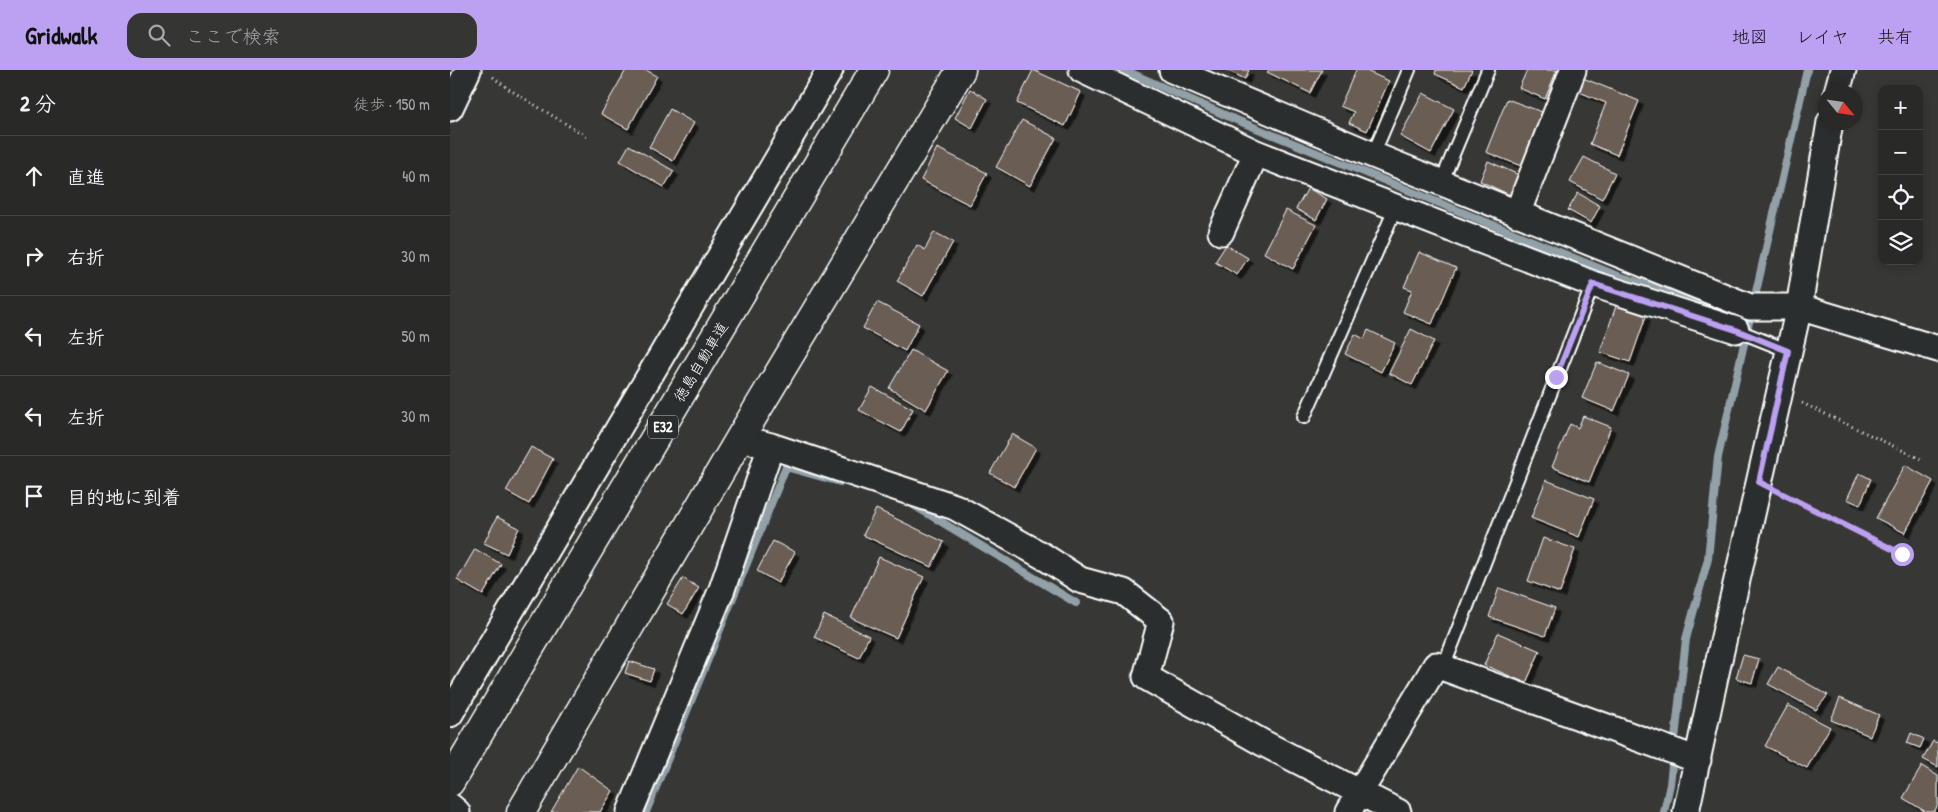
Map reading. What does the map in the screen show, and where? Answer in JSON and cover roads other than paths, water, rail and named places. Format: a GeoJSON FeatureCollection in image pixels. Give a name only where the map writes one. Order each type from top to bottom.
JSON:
{"type":"FeatureCollection","features":[{"type":"Feature","properties":{"kind":"main road","name":"徳島自動車道"},"geometry":{"type":"LineString","coordinates":[[450,782],[874,70]]}},
{"type":"Feature","properties":{"kind":"main road"},"geometry":{"type":"LineString","coordinates":[[521,812],[740,438],[961,70]]}},
{"type":"Feature","properties":{"kind":"street"},"geometry":{"type":"LineString","coordinates":[[450,108],[468,70]]}},
{"type":"Feature","properties":{"kind":"street"},"geometry":{"type":"LineString","coordinates":[[450,714],[830,70]]}},
{"type":"Feature","properties":{"kind":"street"},"geometry":{"type":"LineString","coordinates":[[1082,70],[1256,153],[1593,284],[1736,330]]}},
{"type":"Feature","properties":{"kind":"street"},"geometry":{"type":"LineString","coordinates":[[1172,70],[1441,183],[1750,307],[1799,307],[1938,349]]}},
{"type":"Feature","properties":{"kind":"street"},"geometry":{"type":"LineString","coordinates":[[1517,214],[1573,70]]}},
{"type":"Feature","properties":{"kind":"street"},"geometry":{"type":"LineString","coordinates":[[1839,85],[1843,70]]}},
{"type":"Feature","properties":{"kind":"street"},"geometry":{"type":"LineString","coordinates":[[1686,812],[1681,754],[1759,482],[1799,307],[1829,130]]}},
{"type":"Feature","properties":{"kind":"street"},"geometry":{"type":"LineString","coordinates":[[1222,232],[1256,153]]}},
{"type":"Feature","properties":{"kind":"street"},"geometry":{"type":"LineString","coordinates":[[740,438],[771,446],[954,507],[1043,556],[1080,580],[1124,592],[1161,621],[1146,677],[1264,742],[1354,802],[1398,812]]}},
{"type":"Feature","properties":{"kind":"street"},"geometry":{"type":"LineString","coordinates":[[630,812],[722,589],[771,446]]}},
{"type":"Feature","properties":{"kind":"street"},"geometry":{"type":"LineString","coordinates":[[1354,802],[1436,665],[1681,754]]}},
{"type":"Feature","properties":{"kind":"street"},"geometry":{"type":"LineString","coordinates":[[450,806],[457,812]]}},
{"type":"Feature","properties":{"kind":"lane"},"geometry":{"type":"LineString","coordinates":[[1373,155],[1409,70]]}},
{"type":"Feature","properties":{"kind":"lane"},"geometry":{"type":"LineString","coordinates":[[1441,183],[1488,70]]}},
{"type":"Feature","properties":{"kind":"lane"},"geometry":{"type":"LineString","coordinates":[[1304,417],[1396,207]]}},
{"type":"Feature","properties":{"kind":"lane"},"geometry":{"type":"LineString","coordinates":[[1443,668],[1593,284]]}},
{"type":"Feature","properties":{"kind":"lane"},"geometry":{"type":"LineString","coordinates":[[1736,330],[1788,351]]}},
{"type":"Feature","properties":{"kind":"waterway"},"geometry":{"type":"LineString","coordinates":[[1124,70],[1234,119],[1613,274],[1732,313]]}},
{"type":"Feature","properties":{"kind":"waterway"},"geometry":{"type":"LineString","coordinates":[[1664,812],[1670,784],[1686,639],[1708,559],[1718,457],[1807,70]]}},
{"type":"Feature","properties":{"kind":"waterway"},"geometry":{"type":"LineString","coordinates":[[646,812],[786,467],[840,482]]}},
{"type":"Feature","properties":{"kind":"waterway"},"geometry":{"type":"LineString","coordinates":[[910,503],[1076,603]]}}]}
